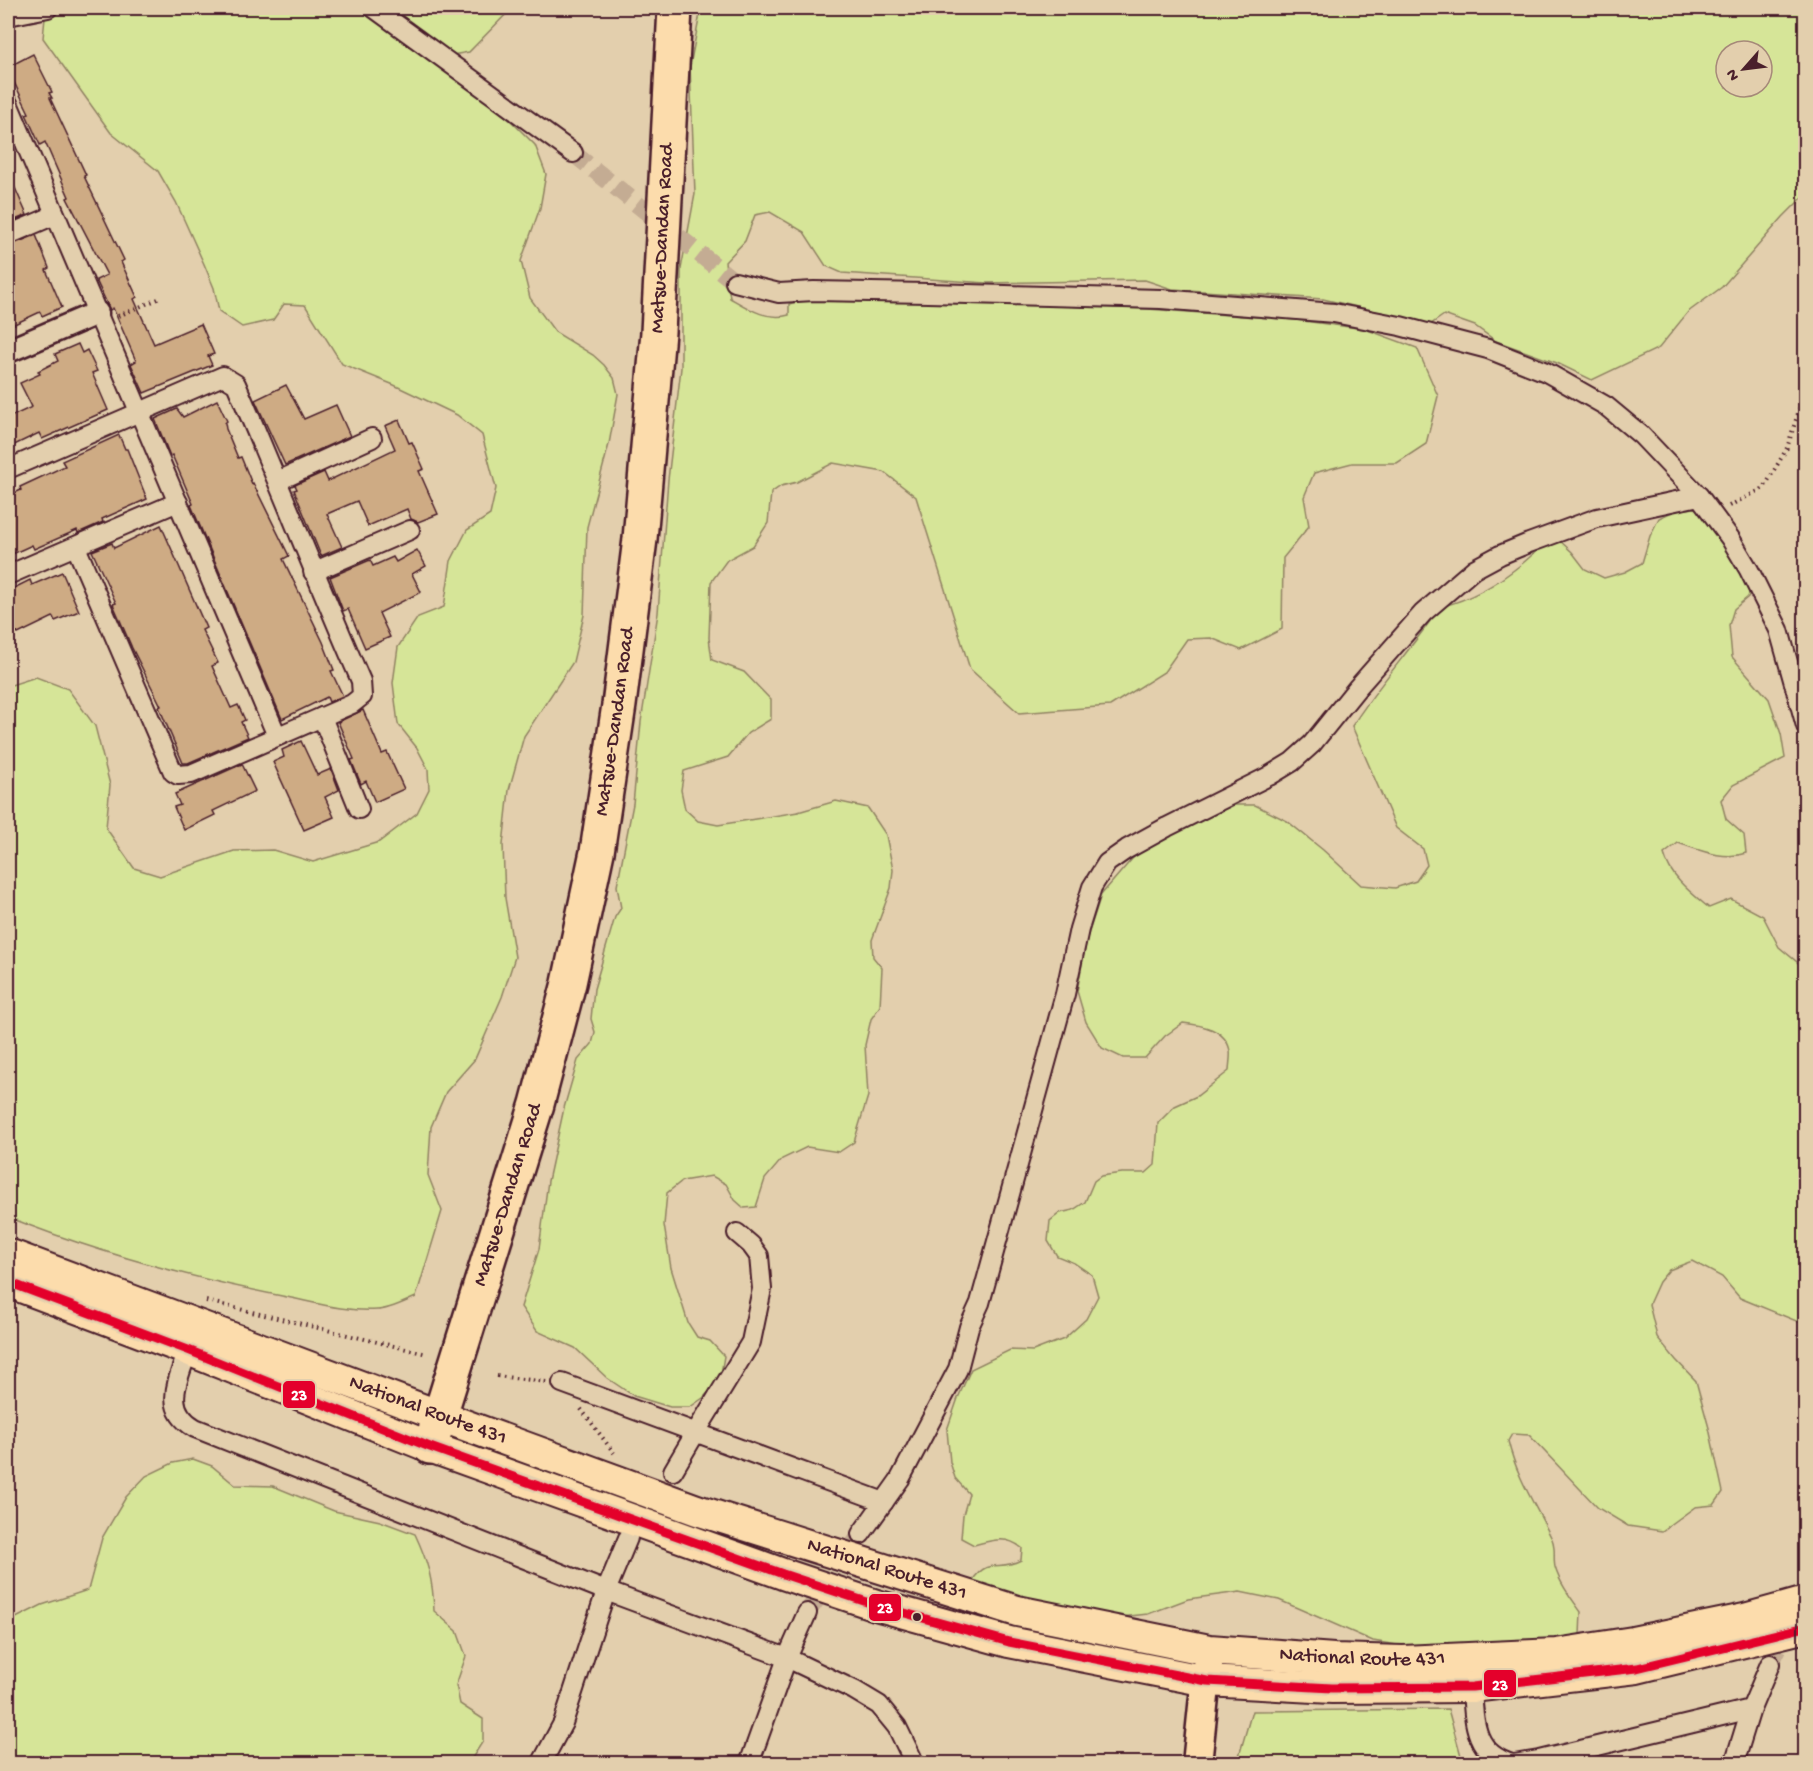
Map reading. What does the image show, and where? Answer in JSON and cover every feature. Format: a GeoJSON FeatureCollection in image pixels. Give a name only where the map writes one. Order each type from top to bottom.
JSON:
{"type":"FeatureCollection","features":[{"type":"Feature","properties":{"kind":"highway","name":"Matsue-Dandan Road"},"geometry":{"type":"LineString","coordinates":[[430,1447],[537,1104],[569,983],[597,852],[640,540],[658,332],[675,8]]}},
{"type":"Feature","properties":{"kind":"highway","name":"National Route 431"},"geometry":{"type":"LineString","coordinates":[[8,1254],[697,1510],[1017,1611],[1209,1650],[1334,1659],[1403,1661],[1557,1654],[1633,1642],[1744,1619],[1806,1602]]}},
{"type":"Feature","properties":{"kind":"highway","name":"National Route 431"},"geometry":{"type":"LineString","coordinates":[[8,1282],[188,1350],[430,1447],[783,1574],[876,1605],[1009,1642],[1207,1680],[1332,1688],[1472,1686],[1637,1668],[1806,1627]]}},
{"type":"Feature","properties":{"kind":"main road"},"geometry":{"type":"LineString","coordinates":[[1197,1764],[1209,1650]]}},
{"type":"Feature","properties":{"kind":"street"},"geometry":{"type":"LineString","coordinates":[[8,16],[48,8]]}},
{"type":"Feature","properties":{"kind":"street"},"geometry":{"type":"LineString","coordinates":[[374,8],[573,153]]}},
{"type":"Feature","properties":{"kind":"street"},"geometry":{"type":"LineString","coordinates":[[8,103],[12,124],[56,215],[277,736]]}},
{"type":"Feature","properties":{"kind":"street"},"geometry":{"type":"LineString","coordinates":[[8,235],[56,215]]}},
{"type":"Feature","properties":{"kind":"street"},"geometry":{"type":"LineString","coordinates":[[735,282],[779,292],[917,292],[1161,299],[1334,313],[1400,326],[1488,349],[1546,372],[1606,406],[1641,435],[1699,496],[1730,538],[1779,630],[1806,726]]}},
{"type":"Feature","properties":{"kind":"street"},"geometry":{"type":"LineString","coordinates":[[8,351],[99,318]]}},
{"type":"Feature","properties":{"kind":"street"},"geometry":{"type":"LineString","coordinates":[[8,469],[223,376],[236,384],[278,481],[313,572],[361,681],[362,696],[322,717],[191,774],[178,775],[173,772],[76,547]]}},
{"type":"Feature","properties":{"kind":"street"},"geometry":{"type":"LineString","coordinates":[[278,481],[372,438]]}},
{"type":"Feature","properties":{"kind":"street"},"geometry":{"type":"LineString","coordinates":[[861,1534],[900,1479],[957,1370],[969,1327],[981,1303],[1062,1006],[1079,930],[1092,887],[1107,862],[1147,838],[1292,762],[1312,744],[1423,613],[1474,569],[1500,555],[1597,518],[1699,496]]}},
{"type":"Feature","properties":{"kind":"street"},"geometry":{"type":"LineString","coordinates":[[8,575],[178,502]]}},
{"type":"Feature","properties":{"kind":"street"},"geometry":{"type":"LineString","coordinates":[[313,572],[410,530]]}},
{"type":"Feature","properties":{"kind":"street"},"geometry":{"type":"LineString","coordinates":[[322,717],[359,809]]}},
{"type":"Feature","properties":{"kind":"street"},"geometry":{"type":"LineString","coordinates":[[673,1471],[751,1342],[762,1289],[759,1256],[751,1245],[737,1233]]}},
{"type":"Feature","properties":{"kind":"street"},"geometry":{"type":"LineString","coordinates":[[188,1350],[175,1392],[179,1414],[186,1423],[206,1433],[606,1591],[787,1658],[854,1690],[879,1705],[897,1727],[915,1764]]}},
{"type":"Feature","properties":{"kind":"street"},"geometry":{"type":"LineString","coordinates":[[562,1383],[884,1502]]}},
{"type":"Feature","properties":{"kind":"street"},"geometry":{"type":"LineString","coordinates":[[541,1764],[563,1723],[606,1591],[628,1538]]}},
{"type":"Feature","properties":{"kind":"street"},"geometry":{"type":"LineString","coordinates":[[749,1764],[787,1658],[807,1613]]}},
{"type":"Feature","properties":{"kind":"street"},"geometry":{"type":"LineString","coordinates":[[1734,1764],[1751,1709],[1770,1664]]}},
{"type":"Feature","properties":{"kind":"street"},"geometry":{"type":"LineString","coordinates":[[1472,1686],[1477,1733],[1486,1749],[1498,1760],[1513,1764],[1539,1760],[1751,1709]]}},
{"type":"Feature","properties":{"kind":"path"},"geometry":{"type":"LineString","coordinates":[[99,318],[158,298]]}},
{"type":"Feature","properties":{"kind":"path"},"geometry":{"type":"LineString","coordinates":[[1699,496],[1716,505],[1729,506],[1764,489],[1787,448],[1806,388]]}},
{"type":"Feature","properties":{"kind":"path"},"geometry":{"type":"LineString","coordinates":[[195,1299],[427,1354]]}},
{"type":"Feature","properties":{"kind":"green space"},"geometry":{"type":"Polygon","coordinates":[[[79,8],[361,8],[458,79],[512,122],[535,145],[546,174],[540,208],[521,261],[530,298],[555,332],[593,355],[604,365],[614,378],[618,394],[609,444],[587,527],[584,615],[573,662],[524,736],[509,790],[503,845],[505,898],[515,957],[502,997],[475,1059],[446,1092],[431,1127],[428,1175],[442,1211],[416,1297],[382,1310],[343,1308],[216,1282],[111,1253],[8,1217],[8,686],[36,677],[68,689],[95,726],[110,785],[106,828],[134,868],[160,876],[234,851],[273,850],[313,862],[379,842],[417,813],[429,789],[428,769],[417,748],[398,724],[393,683],[398,647],[418,617],[444,607],[451,561],[467,530],[490,515],[496,488],[482,435],[457,415],[394,385],[342,364],[305,305],[284,304],[273,320],[242,327],[219,311],[214,288],[204,264],[176,202],[158,171],[111,133],[43,38],[45,18],[61,11],[79,8]]]}},
{"type":"Feature","properties":{"kind":"green space"},"geometry":{"type":"Polygon","coordinates":[[[386,8],[512,8],[469,52],[452,55],[386,8]]]}},
{"type":"Feature","properties":{"kind":"green space"},"geometry":{"type":"Polygon","coordinates":[[[708,8],[1805,8],[1805,195],[1722,287],[1688,312],[1659,348],[1592,380],[1557,363],[1496,341],[1475,326],[1444,315],[1431,324],[1323,299],[1172,289],[1145,280],[987,283],[842,273],[826,266],[804,232],[770,212],[755,215],[745,241],[725,262],[730,298],[751,310],[766,315],[789,315],[789,304],[815,297],[1148,309],[1296,320],[1365,329],[1417,348],[1438,396],[1426,444],[1397,463],[1352,463],[1314,473],[1304,497],[1309,526],[1283,558],[1282,629],[1241,650],[1211,638],[1187,639],[1164,672],[1110,706],[1019,713],[970,669],[916,497],[884,472],[833,463],[797,482],[781,486],[771,493],[768,523],[753,546],[727,560],[711,582],[709,638],[712,660],[744,672],[771,700],[771,719],[748,733],[728,757],[684,771],[681,790],[685,809],[698,821],[718,825],[798,812],[836,801],[868,808],[886,835],[893,870],[891,888],[872,940],[873,957],[882,968],[880,1006],[871,1019],[865,1045],[868,1096],[854,1142],[839,1152],[807,1147],[782,1159],[765,1179],[756,1207],[744,1208],[735,1200],[726,1184],[712,1176],[682,1181],[667,1193],[664,1225],[671,1268],[688,1323],[697,1337],[710,1341],[724,1356],[720,1380],[703,1398],[690,1407],[670,1407],[634,1396],[607,1378],[575,1348],[537,1331],[521,1307],[539,1249],[548,1181],[564,1108],[578,1060],[592,1044],[595,1032],[591,1019],[594,989],[615,917],[621,908],[617,886],[633,804],[641,722],[658,613],[668,480],[681,368],[681,269],[695,194],[690,66],[700,14],[708,8]]]}},
{"type":"Feature","properties":{"kind":"green space"},"geometry":{"type":"Polygon","coordinates":[[[1694,508],[1717,513],[1756,573],[1748,597],[1734,609],[1729,625],[1732,657],[1769,699],[1781,734],[1785,758],[1733,785],[1721,800],[1726,819],[1744,835],[1746,853],[1721,855],[1678,843],[1664,854],[1676,877],[1709,908],[1731,899],[1763,916],[1779,947],[1802,966],[1805,964],[1806,1325],[1740,1298],[1722,1277],[1692,1261],[1669,1270],[1659,1282],[1649,1304],[1657,1337],[1696,1381],[1723,1492],[1714,1505],[1695,1507],[1662,1531],[1628,1526],[1598,1508],[1529,1435],[1512,1434],[1508,1441],[1512,1454],[1522,1480],[1552,1539],[1557,1573],[1581,1612],[1580,1635],[1563,1646],[1421,1649],[1373,1641],[1279,1600],[1240,1592],[1188,1599],[1148,1614],[1093,1620],[972,1581],[984,1569],[1021,1560],[1022,1548],[1005,1540],[993,1540],[974,1545],[961,1538],[963,1515],[969,1494],[955,1478],[950,1462],[947,1430],[971,1369],[1010,1350],[1033,1351],[1064,1339],[1086,1319],[1098,1296],[1092,1275],[1074,1263],[1057,1256],[1048,1241],[1050,1221],[1060,1213],[1073,1210],[1085,1202],[1094,1181],[1101,1176],[1146,1173],[1155,1165],[1158,1123],[1175,1106],[1197,1096],[1229,1071],[1230,1051],[1224,1038],[1198,1025],[1183,1023],[1165,1036],[1145,1058],[1123,1058],[1102,1048],[1086,1022],[1077,991],[1087,938],[1101,895],[1132,859],[1161,835],[1226,805],[1255,805],[1287,821],[1361,885],[1395,888],[1416,881],[1427,865],[1423,849],[1396,828],[1352,726],[1373,695],[1440,607],[1463,600],[1494,584],[1548,543],[1558,539],[1585,569],[1604,578],[1625,572],[1642,563],[1650,536],[1659,518],[1674,511],[1694,508]]]}},
{"type":"Feature","properties":{"kind":"green space"},"geometry":{"type":"Polygon","coordinates":[[[193,1459],[212,1466],[235,1485],[273,1486],[334,1511],[380,1521],[415,1534],[429,1571],[434,1611],[457,1631],[466,1656],[456,1685],[460,1704],[483,1719],[483,1741],[469,1763],[8,1763],[8,1622],[42,1605],[88,1590],[102,1538],[126,1497],[146,1476],[173,1463],[193,1459]]]}},
{"type":"Feature","properties":{"kind":"green space"},"geometry":{"type":"Polygon","coordinates":[[[1448,1709],[1463,1763],[1237,1763],[1252,1711],[1448,1709]]]}},
{"type":"Feature","properties":{"kind":"building"},"geometry":{"type":"Polygon","coordinates":[[[33,54],[52,92],[49,93],[52,98],[50,98],[86,175],[84,176],[124,260],[121,262],[137,297],[134,299],[154,344],[201,324],[214,354],[208,356],[212,365],[144,393],[131,364],[136,361],[113,308],[110,310],[96,280],[107,275],[67,198],[69,197],[45,142],[40,145],[26,114],[29,113],[8,70],[8,67],[33,54]]]}},
{"type":"Feature","properties":{"kind":"building"},"geometry":{"type":"Polygon","coordinates":[[[8,172],[27,215],[8,223],[8,172]]]}},
{"type":"Feature","properties":{"kind":"building"},"geometry":{"type":"Polygon","coordinates":[[[36,235],[49,268],[46,270],[62,307],[42,316],[40,312],[8,327],[8,246],[36,235]]]}},
{"type":"Feature","properties":{"kind":"building"},"geometry":{"type":"Polygon","coordinates":[[[78,344],[82,353],[87,350],[97,371],[92,373],[108,410],[42,439],[39,433],[8,448],[8,418],[32,407],[20,383],[40,374],[38,371],[58,361],[55,354],[78,344]]]}},
{"type":"Feature","properties":{"kind":"building"},"geometry":{"type":"Polygon","coordinates":[[[286,385],[304,419],[336,405],[350,436],[285,465],[255,400],[286,385]]]}},
{"type":"Feature","properties":{"kind":"building"},"geometry":{"type":"Polygon","coordinates":[[[217,400],[227,421],[226,429],[238,458],[241,457],[252,484],[289,556],[283,559],[323,642],[334,670],[331,671],[343,696],[329,702],[327,697],[282,719],[191,505],[193,504],[155,419],[177,409],[183,417],[217,400]]]}},
{"type":"Feature","properties":{"kind":"building"},"geometry":{"type":"Polygon","coordinates":[[[399,420],[424,469],[419,471],[438,514],[418,522],[411,519],[407,509],[368,526],[357,501],[327,514],[342,547],[321,556],[294,490],[297,489],[295,485],[324,472],[328,481],[395,449],[385,426],[399,420]]]}},
{"type":"Feature","properties":{"kind":"building"},"geometry":{"type":"Polygon","coordinates":[[[119,435],[147,499],[102,519],[103,522],[78,533],[77,530],[34,549],[32,545],[8,556],[8,496],[21,490],[20,487],[65,466],[62,461],[119,435]]]}},
{"type":"Feature","properties":{"kind":"building"},"geometry":{"type":"Polygon","coordinates":[[[161,525],[206,628],[202,630],[218,663],[212,666],[231,708],[238,705],[245,720],[241,722],[248,737],[188,763],[183,763],[159,707],[161,706],[132,648],[113,604],[116,603],[92,551],[112,543],[114,548],[161,525]]]}},
{"type":"Feature","properties":{"kind":"building"},"geometry":{"type":"Polygon","coordinates":[[[417,550],[426,566],[412,574],[421,592],[379,613],[390,637],[365,648],[348,609],[343,611],[330,577],[370,560],[373,566],[393,557],[396,562],[417,550]]]}},
{"type":"Feature","properties":{"kind":"building"},"geometry":{"type":"Polygon","coordinates":[[[62,572],[79,611],[55,621],[53,617],[18,634],[17,632],[8,636],[8,591],[30,580],[32,585],[62,572]]]}},
{"type":"Feature","properties":{"kind":"building"},"geometry":{"type":"Polygon","coordinates":[[[363,710],[382,754],[387,752],[404,789],[375,802],[366,781],[361,784],[351,760],[354,759],[338,722],[363,710]]]}},
{"type":"Feature","properties":{"kind":"building"},"geometry":{"type":"Polygon","coordinates":[[[301,741],[317,775],[331,769],[339,790],[325,797],[334,817],[304,830],[273,762],[284,757],[282,750],[301,741]]]}},
{"type":"Feature","properties":{"kind":"building"},"geometry":{"type":"Polygon","coordinates":[[[242,764],[255,791],[213,811],[215,815],[184,830],[174,807],[180,805],[175,794],[242,764]]]}},
{"type":"Feature","properties":{"kind":"tunnel"},"geometry":{"type":"LineString","coordinates":[[573,153],[735,282]]}},
{"type":"Feature","properties":{"kind":"tunnel"},"geometry":{"type":"LineString","coordinates":[[807,1613],[861,1534]]}},
{"type":"Feature","properties":{"kind":"tunnel"},"geometry":{"type":"LineString","coordinates":[[1770,1664],[1789,1627]]}},
{"type":"Feature","properties":{"kind":"transit line","name":"23"},"geometry":{"type":"LineString","coordinates":[[8,1282],[188,1350],[430,1447],[783,1574],[876,1605],[1009,1642],[1207,1681],[1332,1688],[1472,1687],[1637,1668],[1806,1627]]}}]}
